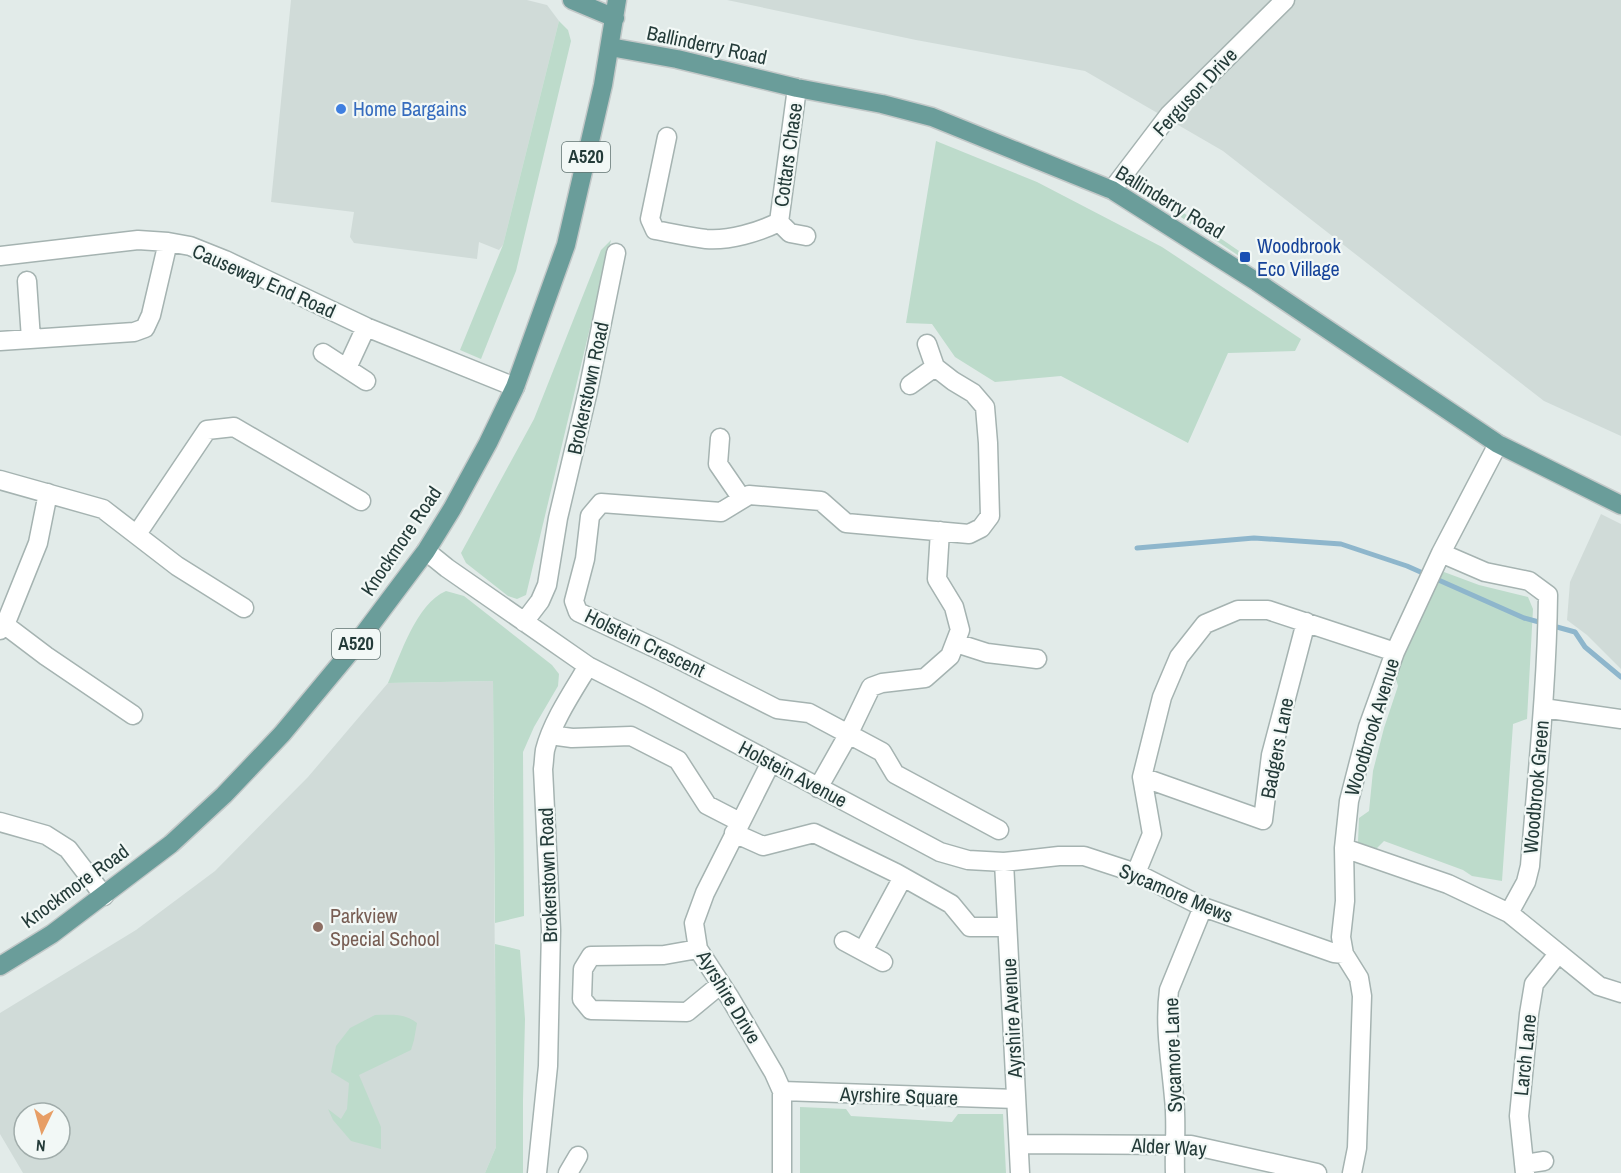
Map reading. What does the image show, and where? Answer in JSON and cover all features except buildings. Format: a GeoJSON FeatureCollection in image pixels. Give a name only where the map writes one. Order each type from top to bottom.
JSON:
{"type":"FeatureCollection","features":[{"type":"Feature","properties":{"kind":"main road"},"geometry":{"type":"LineString","coordinates":[[572,0],[616,9]]}},
{"type":"Feature","properties":{"kind":"main road","name":"Knockmore Road"},"geometry":{"type":"LineString","coordinates":[[0,966],[52,934],[104,896],[171,844],[224,795],[282,734],[351,651],[426,551],[452,509],[515,387],[566,245],[599,102],[616,9]]}},
{"type":"Feature","properties":{"kind":"main road","name":"Ballinderry Road"},"geometry":{"type":"LineString","coordinates":[[610,47],[677,59],[932,117],[1112,190],[1257,282],[1497,444],[1621,505]]}},
{"type":"Feature","properties":{"kind":"street","name":"Ferguson Drive"},"geometry":{"type":"LineString","coordinates":[[1112,190],[1169,115],[1285,0]]}},
{"type":"Feature","properties":{"kind":"street","name":"Cottars Chase"},"geometry":{"type":"LineString","coordinates":[[779,222],[797,88]]}},
{"type":"Feature","properties":{"kind":"street","name":"Cottars Chase"},"geometry":{"type":"LineString","coordinates":[[667,137],[669,159],[650,219],[655,230],[708,239],[761,231],[779,222]]}},
{"type":"Feature","properties":{"kind":"street","name":"Cottars Chase"},"geometry":{"type":"LineString","coordinates":[[779,222],[790,232],[806,236]]}},
{"type":"Feature","properties":{"kind":"street","name":"Causeway End Road"},"geometry":{"type":"LineString","coordinates":[[0,256],[138,240],[190,246],[225,260],[366,327],[515,387]]}},
{"type":"Feature","properties":{"kind":"street"},"geometry":{"type":"LineString","coordinates":[[0,341],[134,332],[145,328],[151,315],[168,242]]}},
{"type":"Feature","properties":{"kind":"street","name":"Brokerstown Road"},"geometry":{"type":"LineString","coordinates":[[524,622],[540,601],[547,585],[558,518],[588,391],[616,253]]}},
{"type":"Feature","properties":{"kind":"street"},"geometry":{"type":"LineString","coordinates":[[27,281],[31,339]]}},
{"type":"Feature","properties":{"kind":"street"},"geometry":{"type":"LineString","coordinates":[[347,368],[366,327]]}},
{"type":"Feature","properties":{"kind":"street"},"geometry":{"type":"LineString","coordinates":[[910,385],[935,368],[927,344]]}},
{"type":"Feature","properties":{"kind":"street"},"geometry":{"type":"LineString","coordinates":[[323,353],[366,381]]}},
{"type":"Feature","properties":{"kind":"street","name":"Holstein Crescent"},"geometry":{"type":"LineString","coordinates":[[848,735],[809,713],[777,709],[578,612],[574,601],[585,559],[590,516],[601,502],[721,512],[749,495],[821,501],[846,523],[969,534],[981,528],[990,516],[985,407],[973,393],[935,368]]}},
{"type":"Feature","properties":{"kind":"street"},"geometry":{"type":"LineString","coordinates":[[137,534],[207,430],[234,427],[361,501]]}},
{"type":"Feature","properties":{"kind":"street"},"geometry":{"type":"LineString","coordinates":[[720,438],[718,464],[741,499]]}},
{"type":"Feature","properties":{"kind":"street","name":"Woodbrook Avenue"},"geometry":{"type":"LineString","coordinates":[[1352,1173],[1357,1148],[1362,996],[1359,978],[1344,954],[1341,937],[1345,900],[1344,848],[1349,801],[1368,727],[1395,652],[1424,588],[1497,444]]}},
{"type":"Feature","properties":{"kind":"street"},"geometry":{"type":"LineString","coordinates":[[0,480],[103,509],[177,566],[244,608]]}},
{"type":"Feature","properties":{"kind":"street"},"geometry":{"type":"LineString","coordinates":[[48,493],[38,543],[3,627],[133,715]]}},
{"type":"Feature","properties":{"kind":"street"},"geometry":{"type":"LineString","coordinates":[[818,788],[848,735],[871,687],[882,683],[924,678],[950,656],[960,630],[954,607],[937,579],[940,531]]}},
{"type":"Feature","properties":{"kind":"street"},"geometry":{"type":"LineString","coordinates":[[426,551],[588,666]]}},
{"type":"Feature","properties":{"kind":"street","name":"Woodbrook Green"},"geometry":{"type":"LineString","coordinates":[[1438,560],[1530,580],[1548,594],[1543,708],[1530,867],[1526,882],[1509,913]]}},
{"type":"Feature","properties":{"kind":"street"},"geometry":{"type":"LineString","coordinates":[[1136,873],[1152,834],[1142,777],[1162,697],[1179,657],[1205,624],[1238,610],[1268,610],[1395,652]]}},
{"type":"Feature","properties":{"kind":"street","name":"Badgers Lane"},"geometry":{"type":"LineString","coordinates":[[1142,777],[1263,820],[1271,755],[1306,622]]}},
{"type":"Feature","properties":{"kind":"street"},"geometry":{"type":"LineString","coordinates":[[956,643],[987,654],[1037,659]]}},
{"type":"Feature","properties":{"kind":"street","name":"Brokerstown Road"},"geometry":{"type":"LineString","coordinates":[[537,1173],[548,1066],[551,930],[543,769],[550,735],[571,693],[588,666]]}},
{"type":"Feature","properties":{"kind":"street","name":"Holstein Avenue"},"geometry":{"type":"LineString","coordinates":[[588,666],[940,852],[968,860],[1004,862]]}},
{"type":"Feature","properties":{"kind":"street"},"geometry":{"type":"LineString","coordinates":[[1543,708],[1621,719]]}},
{"type":"Feature","properties":{"kind":"street"},"geometry":{"type":"LineString","coordinates":[[550,735],[572,738],[631,736],[678,760],[707,805],[763,846],[814,832],[951,904],[969,927],[1007,927]]}},
{"type":"Feature","properties":{"kind":"street"},"geometry":{"type":"LineString","coordinates":[[848,735],[882,752],[895,774],[999,830]]}},
{"type":"Feature","properties":{"kind":"street","name":"Ayrshire Drive"},"geometry":{"type":"LineString","coordinates":[[771,762],[705,892],[694,923],[698,949],[774,1073],[782,1091],[782,1173]]}},
{"type":"Feature","properties":{"kind":"street"},"geometry":{"type":"LineString","coordinates":[[0,822],[46,835],[68,849],[104,896]]}},
{"type":"Feature","properties":{"kind":"street"},"geometry":{"type":"LineString","coordinates":[[1344,848],[1448,884],[1509,913],[1599,986],[1621,993]]}},
{"type":"Feature","properties":{"kind":"street","name":"Sycamore Mews"},"geometry":{"type":"LineString","coordinates":[[1004,862],[1059,856],[1084,856],[1136,873],[1203,907],[1334,953],[1344,954]]}},
{"type":"Feature","properties":{"kind":"street","name":"Ayrshire Avenue"},"geometry":{"type":"LineString","coordinates":[[1004,862],[1020,1173]]}},
{"type":"Feature","properties":{"kind":"street"},"geometry":{"type":"LineString","coordinates":[[863,951],[903,877]]}},
{"type":"Feature","properties":{"kind":"street","name":"Sycamore Lane"},"geometry":{"type":"LineString","coordinates":[[1175,1173],[1175,1100],[1167,1004],[1169,990],[1203,907]]}},
{"type":"Feature","properties":{"kind":"street"},"geometry":{"type":"LineString","coordinates":[[844,940],[883,963]]}},
{"type":"Feature","properties":{"kind":"street"},"geometry":{"type":"LineString","coordinates":[[698,949],[664,956],[591,956],[583,969],[582,999],[591,1010],[687,1012],[721,984]]}},
{"type":"Feature","properties":{"kind":"street","name":"Larch Lane"},"geometry":{"type":"LineString","coordinates":[[1544,1161],[1525,1169],[1519,1116],[1534,984],[1558,954]]}},
{"type":"Feature","properties":{"kind":"street","name":"Ayrshire Square"},"geometry":{"type":"LineString","coordinates":[[782,1091],[1016,1099]]}},
{"type":"Feature","properties":{"kind":"street","name":"Alder Way"},"geometry":{"type":"LineString","coordinates":[[1019,1144],[1202,1146],[1317,1173]]}},
{"type":"Feature","properties":{"kind":"street"},"geometry":{"type":"LineString","coordinates":[[568,1173],[578,1156]]}},
{"type":"Feature","properties":{"kind":"shaded area"},"geometry":{"type":"Polygon","coordinates":[[[291,0],[527,0],[547,5],[559,21],[503,245],[499,250],[479,242],[477,259],[354,243],[350,237],[354,212],[271,202],[291,0]]]}},
{"type":"Feature","properties":{"kind":"shaded area"},"geometry":{"type":"Polygon","coordinates":[[[727,0],[1621,0],[1621,436],[1544,401],[1223,151],[1085,71],[916,40],[727,0]]]}},
{"type":"Feature","properties":{"kind":"shaded area"},"geometry":{"type":"Polygon","coordinates":[[[1601,514],[1621,524],[1621,669],[1587,635],[1567,620],[1570,582],[1601,514]]]}},
{"type":"Feature","properties":{"kind":"shaded area","name":"Parkview Special School"},"geometry":{"type":"Polygon","coordinates":[[[493,681],[496,1147],[485,1173],[23,1173],[16,1161],[72,1161],[72,1101],[12,1101],[12,1154],[0,1134],[0,1013],[136,930],[215,871],[308,777],[388,683],[493,681]]]}},
{"type":"Feature","properties":{"kind":"green space"},"geometry":{"type":"Polygon","coordinates":[[[559,21],[568,30],[571,41],[516,271],[481,359],[460,350],[503,245],[559,21]]]}},
{"type":"Feature","properties":{"kind":"green space"},"geometry":{"type":"Polygon","coordinates":[[[936,141],[1037,182],[1162,247],[1301,339],[1295,351],[1228,353],[1188,443],[1061,376],[995,382],[955,357],[932,324],[906,323],[936,141]]]}},
{"type":"Feature","properties":{"kind":"green space"},"geometry":{"type":"Polygon","coordinates":[[[1157,190],[1169,203],[1239,251],[1239,256],[1160,203],[1153,191],[1157,190]]]}},
{"type":"Feature","properties":{"kind":"green space"},"geometry":{"type":"Polygon","coordinates":[[[611,240],[526,595],[517,599],[508,596],[466,563],[461,553],[534,419],[601,250],[611,240]]]}},
{"type":"Feature","properties":{"kind":"green space"},"geometry":{"type":"Polygon","coordinates":[[[1444,572],[1479,585],[1528,597],[1533,609],[1527,719],[1513,724],[1502,881],[1472,876],[1463,870],[1384,841],[1375,850],[1358,842],[1359,818],[1369,811],[1373,771],[1398,686],[1395,676],[1436,579],[1444,572]]]}},
{"type":"Feature","properties":{"kind":"green space"},"geometry":{"type":"Polygon","coordinates":[[[446,591],[464,596],[552,665],[559,674],[558,686],[534,727],[523,752],[524,916],[495,923],[493,681],[388,683],[418,618],[435,597],[446,591]]]}},
{"type":"Feature","properties":{"kind":"green space"},"geometry":{"type":"Polygon","coordinates":[[[495,944],[520,950],[525,1019],[523,1173],[485,1173],[496,1147],[495,944]]]}},
{"type":"Feature","properties":{"kind":"green space"},"geometry":{"type":"Polygon","coordinates":[[[375,1015],[402,1016],[417,1023],[411,1050],[359,1075],[381,1127],[381,1149],[351,1141],[333,1120],[328,1109],[341,1119],[347,1109],[349,1083],[331,1072],[336,1046],[350,1028],[375,1015]]]}},
{"type":"Feature","properties":{"kind":"green space"},"geometry":{"type":"Polygon","coordinates":[[[800,1107],[846,1109],[851,1116],[952,1122],[958,1114],[1003,1114],[1006,1173],[800,1173],[800,1107]]]}},
{"type":"Feature","properties":{"kind":"waterway"},"geometry":{"type":"LineString","coordinates":[[1137,548],[1254,538],[1341,544],[1407,566],[1524,618],[1575,632],[1585,647],[1621,677]]}},
{"type":"Feature","properties":{"kind":"place","name":"Home Bargains"},"geometry":{"type":"Point","coordinates":[341,109]}},
{"type":"Feature","properties":{"kind":"place","name":"Woodbrook Eco Village"},"geometry":{"type":"Point","coordinates":[1245,257]}},
{"type":"Feature","properties":{"kind":"place","name":"Parkview Special School"},"geometry":{"type":"Point","coordinates":[318,927]}}]}
